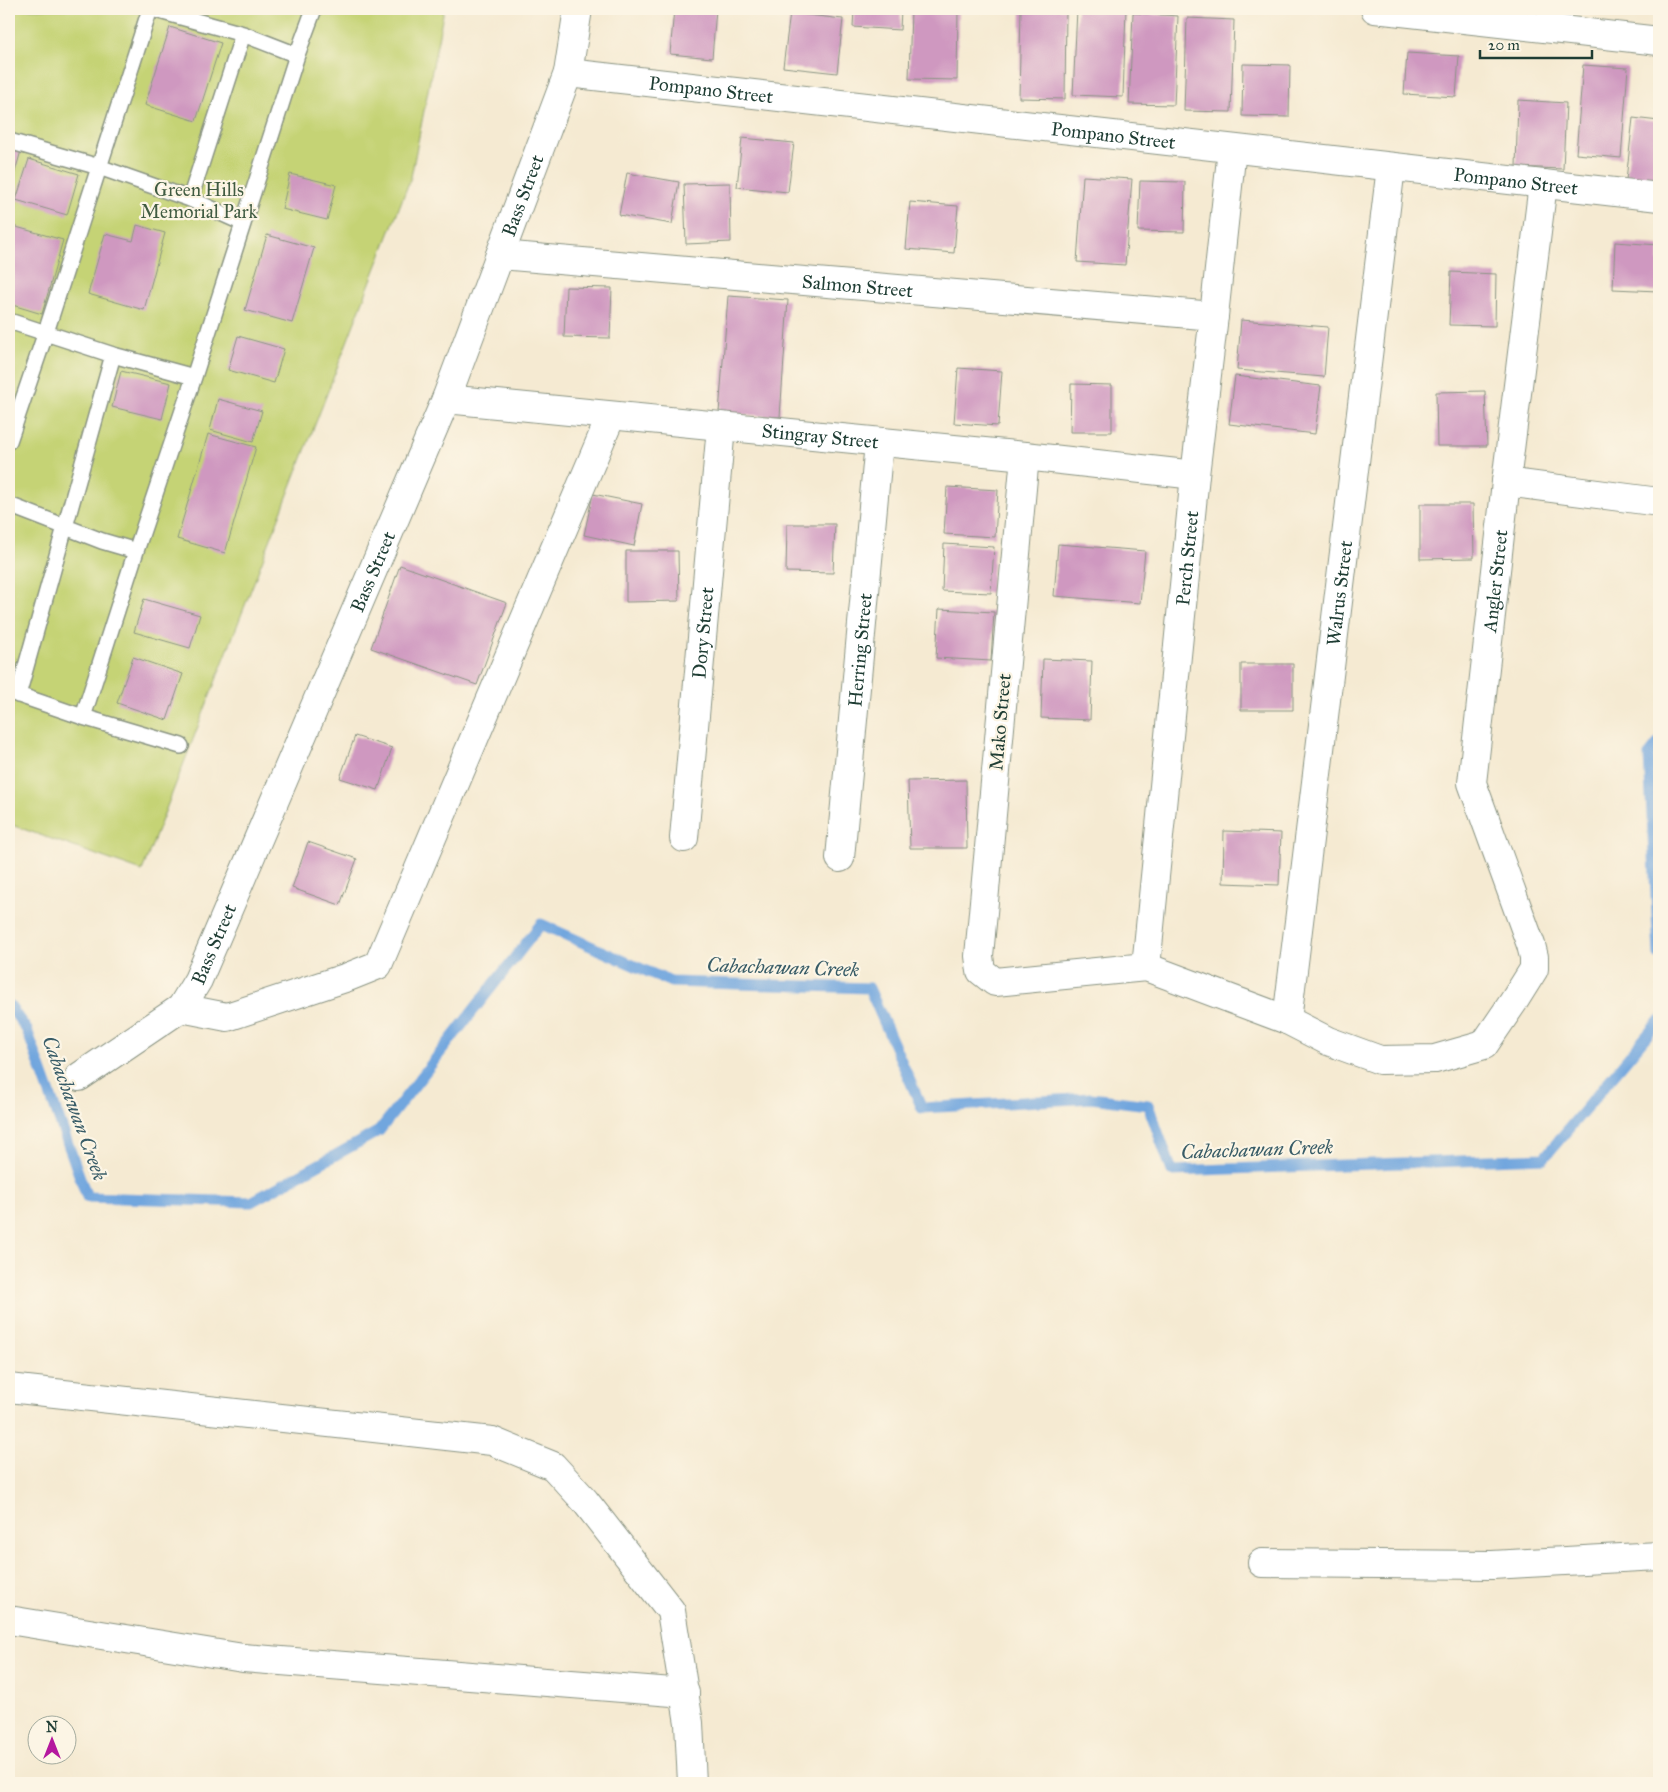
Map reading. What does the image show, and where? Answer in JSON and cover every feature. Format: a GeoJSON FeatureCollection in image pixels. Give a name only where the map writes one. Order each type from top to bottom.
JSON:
{"type":"FeatureCollection","features":[{"type":"Feature","properties":{"kind":"street","name":"Bass Street"},"geometry":{"type":"LineString","coordinates":[[79,1077],[182,1008],[198,980],[446,399],[568,73],[578,9]]}},
{"type":"Feature","properties":{"kind":"street"},"geometry":{"type":"LineString","coordinates":[[1375,9],[1659,42]]}},
{"type":"Feature","properties":{"kind":"street","name":"Pompano Street"},"geometry":{"type":"LineString","coordinates":[[568,73],[1659,198]]}},
{"type":"Feature","properties":{"kind":"street","name":"Perch Street"},"geometry":{"type":"LineString","coordinates":[[1146,966],[1195,475],[1232,149]]}},
{"type":"Feature","properties":{"kind":"street","name":"Walrus Street"},"geometry":{"type":"LineString","coordinates":[[1287,1020],[1391,167]]}},
{"type":"Feature","properties":{"kind":"street","name":"Angler Street"},"geometry":{"type":"LineString","coordinates":[[1287,1020],[1328,1041],[1380,1060],[1435,1059],[1484,1045],[1534,969],[1534,956],[1472,783],[1506,482],[1543,184]]}},
{"type":"Feature","properties":{"kind":"street","name":"Salmon Street"},"geometry":{"type":"LineString","coordinates":[[500,255],[1214,316]]}},
{"type":"Feature","properties":{"kind":"street","name":"Stingray Street"},"geometry":{"type":"LineString","coordinates":[[446,399],[721,428],[1025,456],[1195,475]]}},
{"type":"Feature","properties":{"kind":"street"},"geometry":{"type":"LineString","coordinates":[[182,1008],[227,1017],[378,965],[611,416]]}},
{"type":"Feature","properties":{"kind":"street","name":"Dory Street"},"geometry":{"type":"LineString","coordinates":[[684,838],[721,428]]}},
{"type":"Feature","properties":{"kind":"street","name":"Herring Street"},"geometry":{"type":"LineString","coordinates":[[840,858],[879,443]]}},
{"type":"Feature","properties":{"kind":"street","name":"Mako Street"},"geometry":{"type":"LineString","coordinates":[[1025,456],[979,956],[981,971],[995,982],[1146,966]]}},
{"type":"Feature","properties":{"kind":"street"},"geometry":{"type":"LineString","coordinates":[[1506,482],[1659,502]]}},
{"type":"Feature","properties":{"kind":"street"},"geometry":{"type":"LineString","coordinates":[[1146,966],[1287,1020]]}},
{"type":"Feature","properties":{"kind":"street"},"geometry":{"type":"LineString","coordinates":[[9,1388],[492,1441],[553,1466],[591,1508],[671,1611],[689,1723],[692,1783]]}},
{"type":"Feature","properties":{"kind":"street"},"geometry":{"type":"LineString","coordinates":[[1262,1563],[1492,1565],[1659,1556]]}},
{"type":"Feature","properties":{"kind":"street"},"geometry":{"type":"LineString","coordinates":[[9,1620],[243,1658],[685,1693]]}},
{"type":"Feature","properties":{"kind":"lane"},"geometry":{"type":"LineString","coordinates":[[9,441],[151,9],[243,34],[297,55]]}},
{"type":"Feature","properties":{"kind":"lane"},"geometry":{"type":"LineString","coordinates":[[82,717],[297,55],[314,9]]}},
{"type":"Feature","properties":{"kind":"lane"},"geometry":{"type":"LineString","coordinates":[[190,199],[243,34]]}},
{"type":"Feature","properties":{"kind":"lane"},"geometry":{"type":"LineString","coordinates":[[9,141],[99,167],[190,199],[243,223]]}},
{"type":"Feature","properties":{"kind":"lane"},"geometry":{"type":"LineString","coordinates":[[9,321],[113,355],[194,377]]}},
{"type":"Feature","properties":{"kind":"lane"},"geometry":{"type":"LineString","coordinates":[[113,355],[65,526],[13,693],[82,717],[182,746]]}},
{"type":"Feature","properties":{"kind":"lane"},"geometry":{"type":"LineString","coordinates":[[9,506],[102,541],[136,551]]}},
{"type":"Feature","properties":{"kind":"green space","name":"Green Hills Memorial Park"},"geometry":{"type":"Polygon","coordinates":[[[9,9],[444,9],[411,177],[142,871],[9,824],[9,9]]]}},
{"type":"Feature","properties":{"kind":"building"},"geometry":{"type":"Polygon","coordinates":[[[674,9],[716,9],[712,58],[670,54],[674,9]]]}},
{"type":"Feature","properties":{"kind":"building"},"geometry":{"type":"Polygon","coordinates":[[[854,9],[901,9],[900,30],[853,27],[854,9]]]}},
{"type":"Feature","properties":{"kind":"building"},"geometry":{"type":"Polygon","coordinates":[[[911,9],[958,9],[957,80],[909,79],[911,9]]]}},
{"type":"Feature","properties":{"kind":"building"},"geometry":{"type":"Polygon","coordinates":[[[1021,9],[1066,9],[1065,99],[1019,98],[1021,9]]]}},
{"type":"Feature","properties":{"kind":"building"},"geometry":{"type":"Polygon","coordinates":[[[1077,9],[1126,9],[1123,97],[1073,95],[1077,9]]]}},
{"type":"Feature","properties":{"kind":"building"},"geometry":{"type":"Polygon","coordinates":[[[790,13],[843,19],[837,73],[783,67],[790,13]]]}},
{"type":"Feature","properties":{"kind":"building"},"geometry":{"type":"Polygon","coordinates":[[[1133,13],[1178,16],[1174,105],[1129,104],[1133,13]]]}},
{"type":"Feature","properties":{"kind":"building"},"geometry":{"type":"Polygon","coordinates":[[[1187,18],[1234,20],[1231,112],[1184,111],[1187,18]]]}},
{"type":"Feature","properties":{"kind":"building"},"geometry":{"type":"Polygon","coordinates":[[[170,27],[221,43],[196,121],[145,105],[170,27]]]}},
{"type":"Feature","properties":{"kind":"building"},"geometry":{"type":"Polygon","coordinates":[[[1407,53],[1459,56],[1456,97],[1404,94],[1407,53]]]}},
{"type":"Feature","properties":{"kind":"building"},"geometry":{"type":"Polygon","coordinates":[[[1243,64],[1290,65],[1289,117],[1242,116],[1243,64]]]}},
{"type":"Feature","properties":{"kind":"building"},"geometry":{"type":"Polygon","coordinates":[[[1583,65],[1628,68],[1621,158],[1576,154],[1583,65]]]}},
{"type":"Feature","properties":{"kind":"building"},"geometry":{"type":"Polygon","coordinates":[[[1518,100],[1566,103],[1563,169],[1516,167],[1518,100]]]}},
{"type":"Feature","properties":{"kind":"building"},"geometry":{"type":"Polygon","coordinates":[[[1633,118],[1659,121],[1659,183],[1626,180],[1633,118]]]}},
{"type":"Feature","properties":{"kind":"building"},"geometry":{"type":"Polygon","coordinates":[[[742,138],[794,143],[788,192],[737,187],[742,138]]]}},
{"type":"Feature","properties":{"kind":"building"},"geometry":{"type":"Polygon","coordinates":[[[9,147],[21,151],[9,192],[9,147]]]}},
{"type":"Feature","properties":{"kind":"building"},"geometry":{"type":"Polygon","coordinates":[[[29,159],[79,174],[67,215],[16,200],[29,159]]]}},
{"type":"Feature","properties":{"kind":"building"},"geometry":{"type":"Polygon","coordinates":[[[627,173],[679,182],[672,224],[619,215],[627,173]]]}},
{"type":"Feature","properties":{"kind":"building"},"geometry":{"type":"Polygon","coordinates":[[[290,174],[336,185],[327,220],[282,209],[290,174]]]}},
{"type":"Feature","properties":{"kind":"building"},"geometry":{"type":"Polygon","coordinates":[[[1083,176],[1132,179],[1125,265],[1077,262],[1083,176]]]}},
{"type":"Feature","properties":{"kind":"building"},"geometry":{"type":"Polygon","coordinates":[[[1140,181],[1185,182],[1184,232],[1138,231],[1140,181]]]}},
{"type":"Feature","properties":{"kind":"building"},"geometry":{"type":"Polygon","coordinates":[[[730,183],[731,242],[686,244],[684,184],[730,183]]]}},
{"type":"Feature","properties":{"kind":"building"},"geometry":{"type":"Polygon","coordinates":[[[910,202],[958,206],[954,253],[906,249],[910,202]]]}},
{"type":"Feature","properties":{"kind":"building"},"geometry":{"type":"Polygon","coordinates":[[[9,225],[63,240],[42,314],[9,304],[9,225]]]}},
{"type":"Feature","properties":{"kind":"building"},"geometry":{"type":"Polygon","coordinates":[[[137,225],[165,233],[144,310],[88,294],[105,234],[133,241],[137,225]]]}},
{"type":"Feature","properties":{"kind":"building"},"geometry":{"type":"Polygon","coordinates":[[[267,235],[314,248],[292,323],[245,310],[267,235]]]}},
{"type":"Feature","properties":{"kind":"building"},"geometry":{"type":"Polygon","coordinates":[[[1615,242],[1659,245],[1658,291],[1613,289],[1615,242]]]}},
{"type":"Feature","properties":{"kind":"building"},"geometry":{"type":"Polygon","coordinates":[[[1451,272],[1496,274],[1495,326],[1449,325],[1451,272]]]}},
{"type":"Feature","properties":{"kind":"building"},"geometry":{"type":"Polygon","coordinates":[[[566,287],[612,288],[610,338],[564,337],[566,287]]]}},
{"type":"Feature","properties":{"kind":"building"},"geometry":{"type":"Polygon","coordinates":[[[728,296],[788,300],[780,417],[719,413],[728,296]]]}},
{"type":"Feature","properties":{"kind":"building"},"geometry":{"type":"Polygon","coordinates":[[[1241,320],[1328,327],[1324,377],[1237,370],[1241,320]]]}},
{"type":"Feature","properties":{"kind":"building"},"geometry":{"type":"Polygon","coordinates":[[[238,336],[284,349],[274,383],[228,370],[238,336]]]}},
{"type":"Feature","properties":{"kind":"building"},"geometry":{"type":"Polygon","coordinates":[[[958,368],[1002,371],[998,426],[954,423],[958,368]]]}},
{"type":"Feature","properties":{"kind":"building"},"geometry":{"type":"Polygon","coordinates":[[[121,371],[171,383],[162,419],[112,407],[121,371]]]}},
{"type":"Feature","properties":{"kind":"building"},"geometry":{"type":"Polygon","coordinates":[[[1235,376],[1321,386],[1315,434],[1229,424],[1235,376]]]}},
{"type":"Feature","properties":{"kind":"building"},"geometry":{"type":"Polygon","coordinates":[[[1071,384],[1112,385],[1112,432],[1070,432],[1071,384]]]}},
{"type":"Feature","properties":{"kind":"building"},"geometry":{"type":"Polygon","coordinates":[[[1485,391],[1487,446],[1437,446],[1436,392],[1485,391]]]}},
{"type":"Feature","properties":{"kind":"building"},"geometry":{"type":"Polygon","coordinates":[[[218,399],[262,411],[253,442],[210,430],[218,399]]]}},
{"type":"Feature","properties":{"kind":"building"},"geometry":{"type":"Polygon","coordinates":[[[208,434],[256,447],[225,553],[177,539],[208,434]]]}},
{"type":"Feature","properties":{"kind":"building"},"geometry":{"type":"Polygon","coordinates":[[[947,487],[998,490],[995,537],[944,534],[947,487]]]}},
{"type":"Feature","properties":{"kind":"building"},"geometry":{"type":"Polygon","coordinates":[[[593,494],[642,504],[634,546],[584,535],[593,494]]]}},
{"type":"Feature","properties":{"kind":"building"},"geometry":{"type":"Polygon","coordinates":[[[1420,504],[1473,504],[1474,558],[1420,559],[1420,504]]]}},
{"type":"Feature","properties":{"kind":"building"},"geometry":{"type":"Polygon","coordinates":[[[787,524],[835,524],[833,573],[786,572],[787,524]]]}},
{"type":"Feature","properties":{"kind":"building"},"geometry":{"type":"Polygon","coordinates":[[[944,544],[994,547],[991,593],[942,591],[944,544]]]}},
{"type":"Feature","properties":{"kind":"building"},"geometry":{"type":"Polygon","coordinates":[[[1058,544],[1145,551],[1140,603],[1054,596],[1058,544]]]}},
{"type":"Feature","properties":{"kind":"building"},"geometry":{"type":"Polygon","coordinates":[[[626,551],[678,551],[679,601],[626,602],[626,551]]]}},
{"type":"Feature","properties":{"kind":"building"},"geometry":{"type":"Polygon","coordinates":[[[400,565],[507,603],[477,685],[371,648],[400,565]]]}},
{"type":"Feature","properties":{"kind":"building"},"geometry":{"type":"Polygon","coordinates":[[[144,599],[200,615],[190,648],[134,632],[144,599]]]}},
{"type":"Feature","properties":{"kind":"building"},"geometry":{"type":"Polygon","coordinates":[[[939,609],[994,612],[991,661],[936,658],[939,609]]]}},
{"type":"Feature","properties":{"kind":"building"},"geometry":{"type":"Polygon","coordinates":[[[133,657],[183,674],[167,720],[117,703],[133,657]]]}},
{"type":"Feature","properties":{"kind":"building"},"geometry":{"type":"Polygon","coordinates":[[[1043,659],[1092,661],[1090,720],[1041,718],[1043,659]]]}},
{"type":"Feature","properties":{"kind":"building"},"geometry":{"type":"Polygon","coordinates":[[[1241,664],[1293,664],[1293,710],[1241,710],[1241,664]]]}},
{"type":"Feature","properties":{"kind":"building"},"geometry":{"type":"Polygon","coordinates":[[[355,736],[392,748],[378,790],[340,778],[355,736]]]}},
{"type":"Feature","properties":{"kind":"building"},"geometry":{"type":"Polygon","coordinates":[[[966,780],[967,848],[910,848],[908,781],[966,780]]]}},
{"type":"Feature","properties":{"kind":"building"},"geometry":{"type":"Polygon","coordinates":[[[1224,831],[1281,833],[1279,885],[1223,883],[1224,831]]]}},
{"type":"Feature","properties":{"kind":"building"},"geometry":{"type":"Polygon","coordinates":[[[308,842],[357,859],[340,905],[292,888],[308,842]]]}},
{"type":"Feature","properties":{"kind":"waterway","name":"Cabachawan Creek"},"geometry":{"type":"LineString","coordinates":[[1659,742],[1649,755],[1659,955]]}},
{"type":"Feature","properties":{"kind":"waterway","name":"Cabachawan Creek"},"geometry":{"type":"LineString","coordinates":[[9,1005],[27,1030],[87,1197],[251,1202],[379,1131],[541,924],[671,982],[869,988],[922,1108],[1091,1098],[1148,1105],[1172,1171],[1544,1158],[1659,1021]]}}]}
